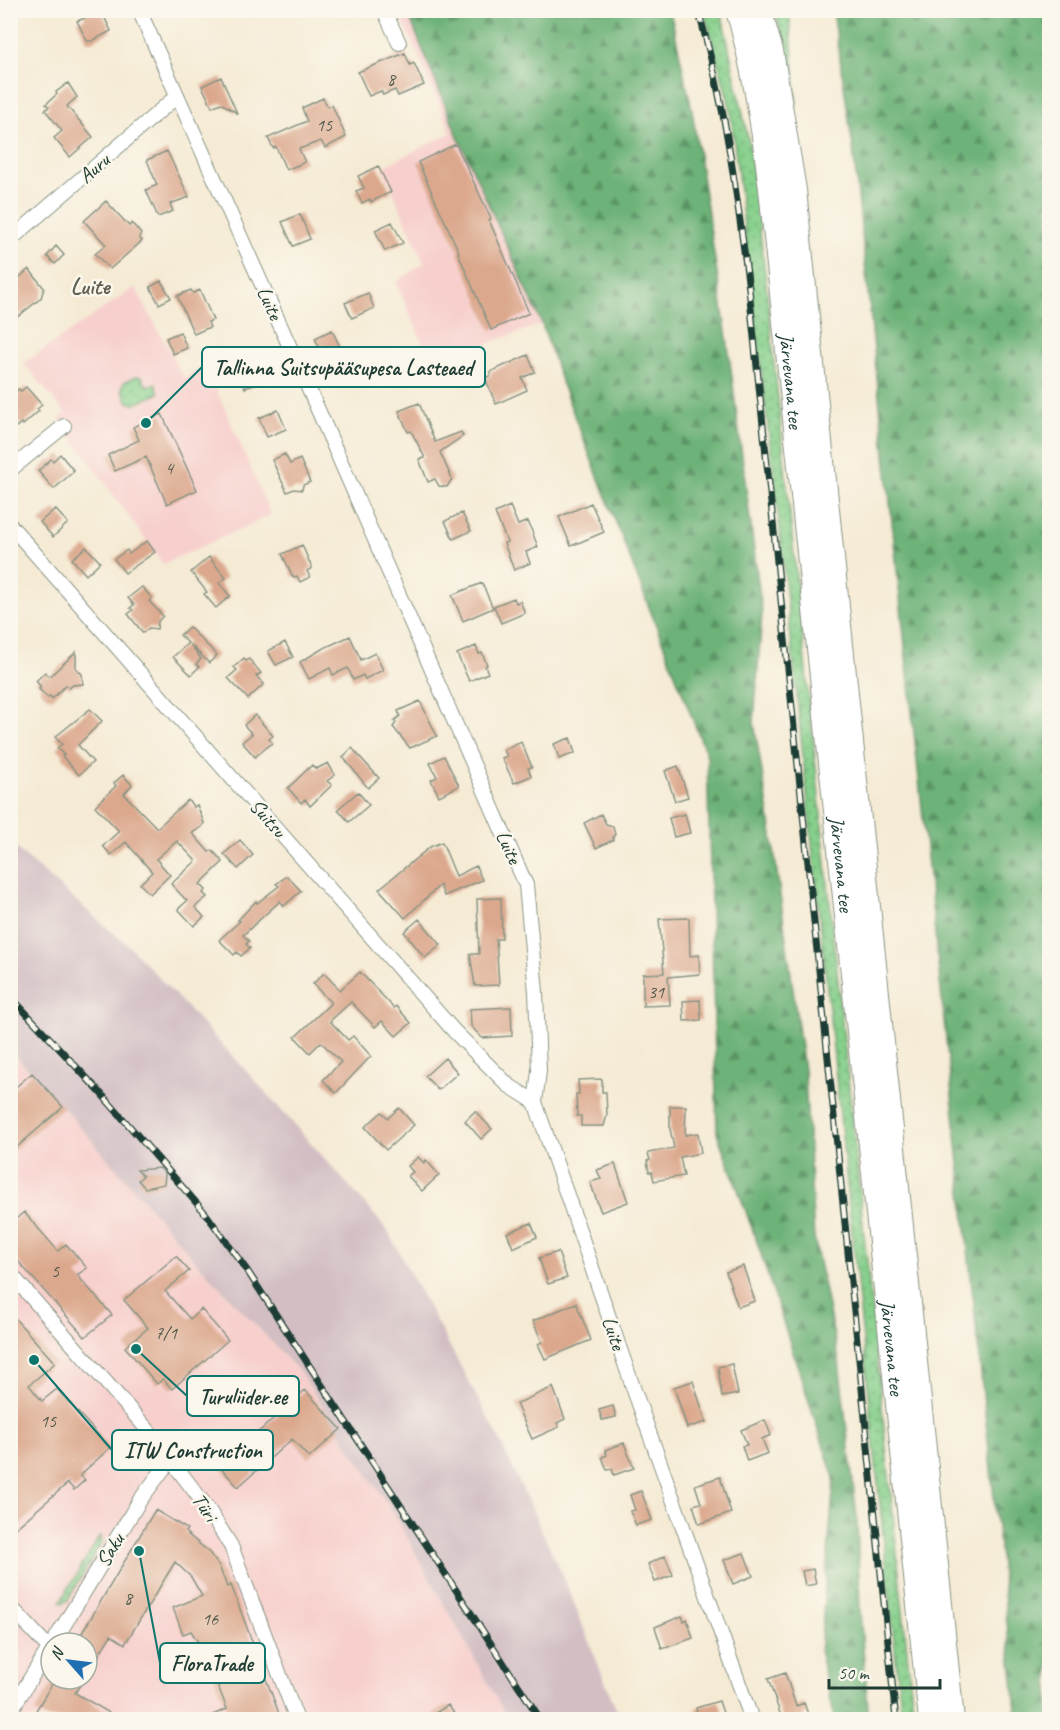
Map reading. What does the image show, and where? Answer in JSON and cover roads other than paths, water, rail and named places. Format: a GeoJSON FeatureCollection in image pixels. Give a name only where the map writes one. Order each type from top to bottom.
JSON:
{"type":"FeatureCollection","features":[{"type":"Feature","properties":{"kind":"highway","name":"Järvevana tee"},"geometry":{"type":"LineString","coordinates":[[738,10],[762,112],[770,178],[931,1719]]}},
{"type":"Feature","properties":{"kind":"highway","name":"Järvevana tee"},"geometry":{"type":"LineString","coordinates":[[759,10],[771,51],[794,190],[952,1719]]}},
{"type":"Feature","properties":{"kind":"street","name":"Luite"},"geometry":{"type":"LineString","coordinates":[[139,10],[319,412],[526,885],[536,992],[539,1071],[535,1102],[634,1390],[752,1719]]}},
{"type":"Feature","properties":{"kind":"street"},"geometry":{"type":"LineString","coordinates":[[384,10],[399,43]]}},
{"type":"Feature","properties":{"kind":"street","name":"Auru"},"geometry":{"type":"LineString","coordinates":[[10,240],[177,96]]}},
{"type":"Feature","properties":{"kind":"street"},"geometry":{"type":"LineString","coordinates":[[10,470],[64,426]]}},
{"type":"Feature","properties":{"kind":"street","name":"Suitsu"},"geometry":{"type":"LineString","coordinates":[[10,525],[454,1031],[508,1085],[535,1102]]}},
{"type":"Feature","properties":{"kind":"street","name":"Türi"},"geometry":{"type":"LineString","coordinates":[[10,1273],[171,1459],[206,1506],[231,1546],[297,1719]]}},
{"type":"Feature","properties":{"kind":"street","name":"Saku"},"geometry":{"type":"LineString","coordinates":[[60,1631],[140,1500],[171,1459]]}},
{"type":"Feature","properties":{"kind":"street"},"geometry":{"type":"LineString","coordinates":[[10,1606],[39,1634]]}},
{"type":"Feature","properties":{"kind":"street","name":"Saku"},"geometry":{"type":"LineString","coordinates":[[10,1712],[39,1665]]}},
{"type":"Feature","properties":{"kind":"railway"},"geometry":{"type":"LineString","coordinates":[[698,10],[723,114],[749,289],[896,1720]]}},
{"type":"Feature","properties":{"kind":"railway"},"geometry":{"type":"LineString","coordinates":[[10,996],[98,1090],[206,1214],[246,1269],[541,1720]]}},
{"type":"Feature","properties":{"kind":"place","name":"Tallinna Suitsupääsupesa Lasteaed"},"geometry":{"type":"Point","coordinates":[146,423]}},
{"type":"Feature","properties":{"kind":"place","name":"Turuliider.ee"},"geometry":{"type":"Point","coordinates":[136,1349]}},
{"type":"Feature","properties":{"kind":"place","name":"ITW Construction"},"geometry":{"type":"Point","coordinates":[34,1360]}},
{"type":"Feature","properties":{"kind":"place","name":"FloraTrade"},"geometry":{"type":"Point","coordinates":[139,1551]}},
{"type":"Feature","properties":{"kind":"district","name":"Luite"},"geometry":{"type":"Point","coordinates":[90,286]}}]}
